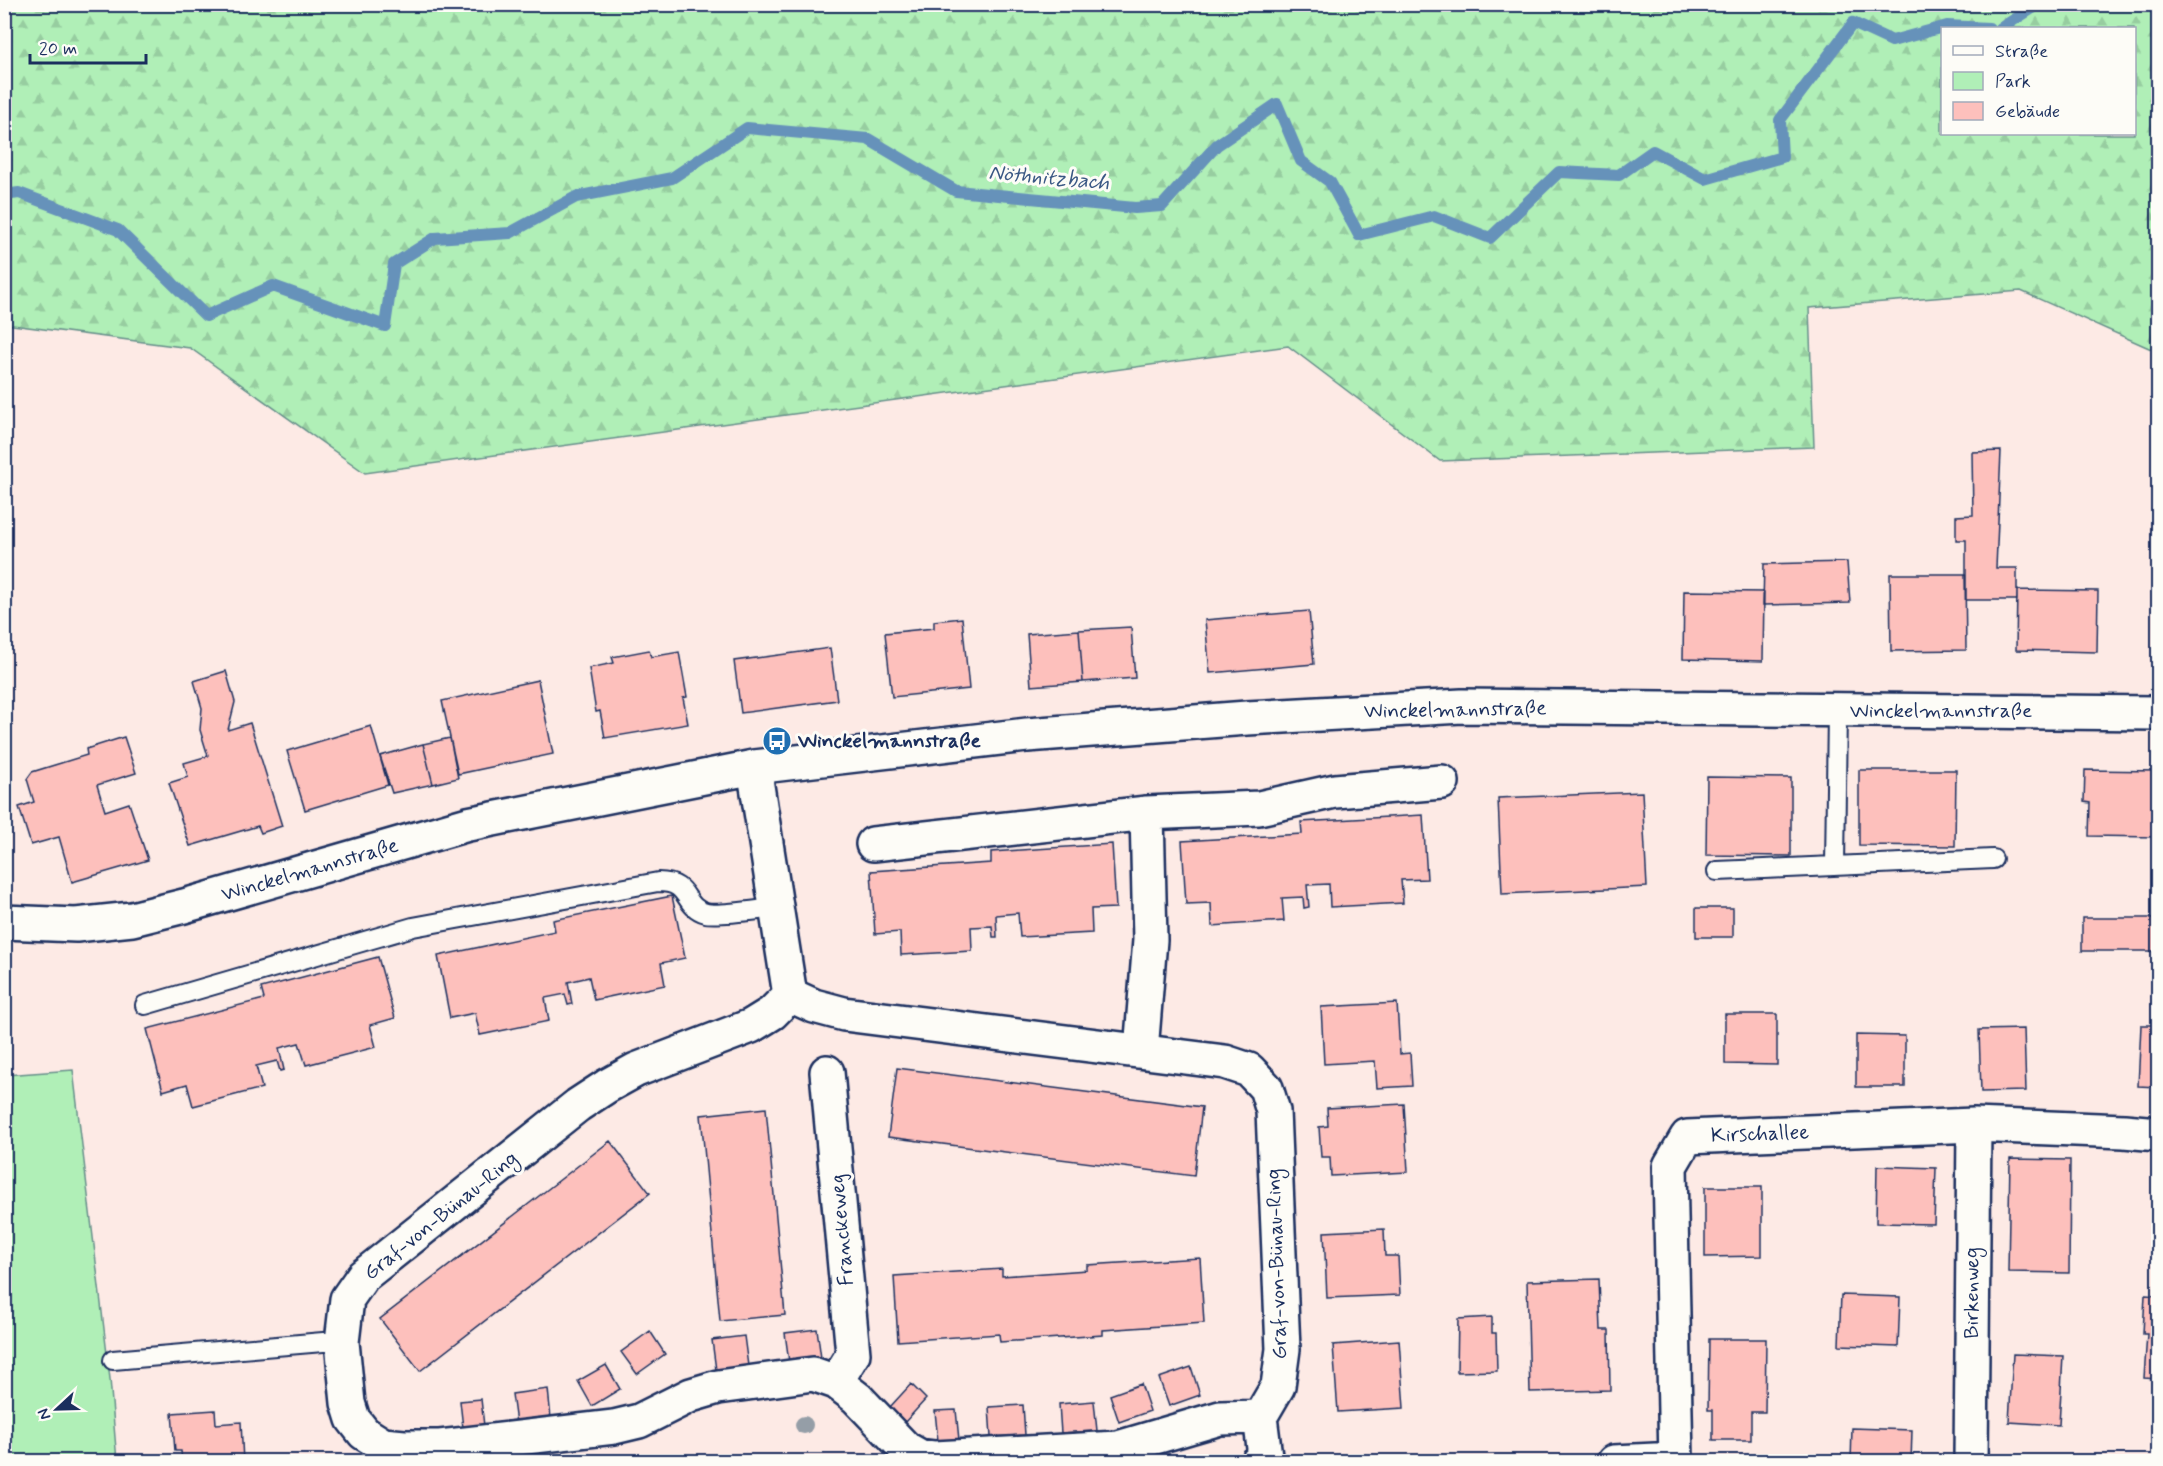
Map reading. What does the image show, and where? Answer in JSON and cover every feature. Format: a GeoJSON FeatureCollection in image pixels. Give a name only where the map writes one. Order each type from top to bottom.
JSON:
{"type":"FeatureCollection","features":[{"type":"Feature","properties":{"kind":"street","name":"Winckelmannstraße"},"geometry":{"type":"LineString","coordinates":[[4,922],[76,925],[132,919],[468,824],[754,767],[1027,735],[1247,718],[1462,706],[2158,713]]}},
{"type":"Feature","properties":{"kind":"street"},"geometry":{"type":"LineString","coordinates":[[754,767],[790,995]]}},
{"type":"Feature","properties":{"kind":"street"},"geometry":{"type":"LineString","coordinates":[[873,844],[1147,813],[1258,808],[1335,791],[1442,782]]}},
{"type":"Feature","properties":{"kind":"street"},"geometry":{"type":"LineString","coordinates":[[1141,1051],[1150,940],[1147,813]]}},
{"type":"Feature","properties":{"kind":"street","name":"Graf-von-Bünau-Ring"},"geometry":{"type":"LineString","coordinates":[[790,995],[814,1006],[844,1014],[1141,1051],[1225,1062],[1250,1070],[1266,1088],[1273,1111],[1283,1349],[1278,1386],[1260,1417],[1220,1418],[1118,1448],[935,1458],[919,1456],[905,1448],[857,1398],[836,1382],[813,1374],[718,1387],[691,1395],[639,1421],[614,1428],[440,1447],[383,1445],[364,1433],[353,1419],[348,1403],[342,1342],[347,1299],[363,1276],[578,1105],[606,1086],[636,1070],[751,1026],[772,1013],[790,995]]}},
{"type":"Feature","properties":{"kind":"street","name":"Franckeweg"},"geometry":{"type":"LineString","coordinates":[[827,1072],[853,1354],[836,1382]]}},
{"type":"Feature","properties":{"kind":"street","name":"Kirschallee"},"geometry":{"type":"LineString","coordinates":[[1676,1460],[1670,1166],[1687,1137],[1974,1125],[2158,1134]]}},
{"type":"Feature","properties":{"kind":"street","name":"Birkenweg"},"geometry":{"type":"LineString","coordinates":[[1971,1461],[1974,1125]]}},
{"type":"Feature","properties":{"kind":"street"},"geometry":{"type":"LineString","coordinates":[[1260,1417],[1268,1460]]}},
{"type":"Feature","properties":{"kind":"street"},"geometry":{"type":"LineString","coordinates":[[1614,1461],[1676,1460]]}},
{"type":"Feature","properties":{"kind":"lane"},"geometry":{"type":"LineString","coordinates":[[1835,866],[1837,711]]}},
{"type":"Feature","properties":{"kind":"lane"},"geometry":{"type":"LineString","coordinates":[[1717,871],[1993,859]]}},
{"type":"Feature","properties":{"kind":"lane"},"geometry":{"type":"LineString","coordinates":[[145,1005],[413,927],[658,882],[671,882],[681,888],[692,904],[707,913],[777,908]]}},
{"type":"Feature","properties":{"kind":"lane"},"geometry":{"type":"LineString","coordinates":[[113,1360],[342,1342]]}},
{"type":"Feature","properties":{"kind":"green space"},"geometry":{"type":"Polygon","coordinates":[[[5,4],[2158,5],[2158,352],[2021,291],[1809,308],[1814,447],[1440,461],[1288,346],[365,473],[190,348],[5,324],[5,4]]]}},
{"type":"Feature","properties":{"kind":"green space"},"geometry":{"type":"Polygon","coordinates":[[[73,1070],[110,1379],[117,1461],[5,1462],[5,1075],[73,1070]]]}},
{"type":"Feature","properties":{"kind":"building"},"geometry":{"type":"Polygon","coordinates":[[[2001,451],[1996,568],[2017,568],[2017,600],[1966,600],[1966,540],[1956,540],[1956,516],[1973,515],[1972,452],[2001,451]]]}},
{"type":"Feature","properties":{"kind":"building"},"geometry":{"type":"Polygon","coordinates":[[[1847,562],[1850,603],[1763,605],[1764,564],[1847,562]]]}},
{"type":"Feature","properties":{"kind":"building"},"geometry":{"type":"Polygon","coordinates":[[[1890,574],[1965,574],[1966,650],[1891,651],[1890,574]]]}},
{"type":"Feature","properties":{"kind":"building"},"geometry":{"type":"Polygon","coordinates":[[[2017,590],[2098,591],[2097,652],[2016,650],[2017,590]]]}},
{"type":"Feature","properties":{"kind":"building"},"geometry":{"type":"Polygon","coordinates":[[[1684,591],[1764,592],[1763,661],[1683,659],[1684,591]]]}},
{"type":"Feature","properties":{"kind":"building"},"geometry":{"type":"Polygon","coordinates":[[[1309,611],[1314,664],[1210,673],[1205,620],[1309,611]]]}},
{"type":"Feature","properties":{"kind":"building"},"geometry":{"type":"Polygon","coordinates":[[[962,618],[969,689],[892,697],[885,633],[934,628],[934,621],[962,618]]]}},
{"type":"Feature","properties":{"kind":"building"},"geometry":{"type":"Polygon","coordinates":[[[1131,627],[1135,678],[1083,682],[1079,630],[1131,627]]]}},
{"type":"Feature","properties":{"kind":"building"},"geometry":{"type":"Polygon","coordinates":[[[1079,630],[1083,682],[1031,686],[1027,634],[1079,630]]]}},
{"type":"Feature","properties":{"kind":"building"},"geometry":{"type":"Polygon","coordinates":[[[830,648],[837,700],[741,713],[734,661],[830,648]]]}},
{"type":"Feature","properties":{"kind":"building"},"geometry":{"type":"Polygon","coordinates":[[[649,650],[651,657],[679,652],[687,697],[683,698],[688,724],[605,738],[600,711],[596,712],[589,668],[614,663],[612,657],[649,650]]]}},
{"type":"Feature","properties":{"kind":"building"},"geometry":{"type":"Polygon","coordinates":[[[226,671],[235,702],[228,730],[250,723],[282,826],[261,833],[258,826],[190,846],[169,783],[188,777],[184,763],[208,756],[200,730],[202,708],[194,681],[226,671]]]}},
{"type":"Feature","properties":{"kind":"building"},"geometry":{"type":"Polygon","coordinates":[[[538,680],[553,754],[458,774],[442,701],[538,680]]]}},
{"type":"Feature","properties":{"kind":"building"},"geometry":{"type":"Polygon","coordinates":[[[371,726],[388,785],[305,810],[287,751],[371,726]]]}},
{"type":"Feature","properties":{"kind":"building"},"geometry":{"type":"Polygon","coordinates":[[[124,737],[136,773],[97,785],[105,811],[129,803],[148,860],[72,882],[59,837],[31,845],[19,807],[34,802],[27,779],[32,772],[87,755],[86,749],[124,737]]]}},
{"type":"Feature","properties":{"kind":"building"},"geometry":{"type":"Polygon","coordinates":[[[450,738],[458,778],[433,784],[423,744],[450,738]]]}},
{"type":"Feature","properties":{"kind":"building"},"geometry":{"type":"Polygon","coordinates":[[[423,744],[433,784],[392,793],[380,756],[423,744]]]}},
{"type":"Feature","properties":{"kind":"building"},"geometry":{"type":"Polygon","coordinates":[[[1859,770],[1956,770],[1955,846],[1859,845],[1859,770]]]}},
{"type":"Feature","properties":{"kind":"building"},"geometry":{"type":"Polygon","coordinates":[[[2085,770],[2158,771],[2158,837],[2089,836],[2090,803],[2084,802],[2085,770]]]}},
{"type":"Feature","properties":{"kind":"building"},"geometry":{"type":"Polygon","coordinates":[[[1707,777],[1791,778],[1791,856],[1706,855],[1707,777]]]}},
{"type":"Feature","properties":{"kind":"building"},"geometry":{"type":"Polygon","coordinates":[[[1642,792],[1647,887],[1502,894],[1498,798],[1642,792]]]}},
{"type":"Feature","properties":{"kind":"building"},"geometry":{"type":"Polygon","coordinates":[[[1423,815],[1427,879],[1401,880],[1403,903],[1330,907],[1329,884],[1307,885],[1309,907],[1304,908],[1303,897],[1282,898],[1284,921],[1212,926],[1211,903],[1186,904],[1182,841],[1302,834],[1301,822],[1423,815]]]}},
{"type":"Feature","properties":{"kind":"building"},"geometry":{"type":"Polygon","coordinates":[[[1112,844],[1116,908],[1091,909],[1092,933],[1020,937],[1018,913],[996,915],[997,937],[993,937],[992,926],[971,927],[972,951],[901,955],[900,932],[875,934],[871,871],[991,863],[991,852],[1112,844]]]}},
{"type":"Feature","properties":{"kind":"building"},"geometry":{"type":"Polygon","coordinates":[[[672,896],[685,958],[661,963],[665,985],[594,1000],[589,977],[568,982],[572,1004],[568,1005],[565,994],[545,998],[549,1021],[480,1035],[475,1013],[450,1018],[438,956],[555,931],[553,920],[672,896]]]}},
{"type":"Feature","properties":{"kind":"building"},"geometry":{"type":"Polygon","coordinates":[[[1696,908],[1733,908],[1733,937],[1696,937],[1696,908]]]}},
{"type":"Feature","properties":{"kind":"building"},"geometry":{"type":"Polygon","coordinates":[[[2082,918],[2158,918],[2158,951],[2082,951],[2082,918]]]}},
{"type":"Feature","properties":{"kind":"building"},"geometry":{"type":"Polygon","coordinates":[[[378,957],[395,1018],[370,1025],[376,1047],[306,1065],[299,1043],[279,1048],[284,1070],[280,1071],[277,1061],[256,1066],[262,1088],[193,1106],[187,1084],[163,1091],[147,1029],[264,999],[261,988],[378,957]]]}},
{"type":"Feature","properties":{"kind":"building"},"geometry":{"type":"Polygon","coordinates":[[[1397,1003],[1400,1054],[1410,1053],[1412,1086],[1377,1088],[1375,1061],[1324,1064],[1321,1007],[1397,1003]]]}},
{"type":"Feature","properties":{"kind":"building"},"geometry":{"type":"Polygon","coordinates":[[[1725,1014],[1777,1014],[1777,1065],[1725,1064],[1725,1014]]]}},
{"type":"Feature","properties":{"kind":"building"},"geometry":{"type":"Polygon","coordinates":[[[2141,1025],[2158,1025],[2158,1087],[2138,1086],[2141,1025]]]}},
{"type":"Feature","properties":{"kind":"building"},"geometry":{"type":"Polygon","coordinates":[[[2024,1029],[2026,1091],[1981,1092],[1979,1030],[2024,1029]]]}},
{"type":"Feature","properties":{"kind":"building"},"geometry":{"type":"Polygon","coordinates":[[[1856,1035],[1905,1036],[1905,1087],[1856,1087],[1856,1035]]]}},
{"type":"Feature","properties":{"kind":"building"},"geometry":{"type":"Polygon","coordinates":[[[897,1068],[1202,1107],[1194,1176],[888,1137],[897,1068]]]}},
{"type":"Feature","properties":{"kind":"building"},"geometry":{"type":"Polygon","coordinates":[[[1404,1104],[1408,1172],[1331,1176],[1330,1157],[1321,1157],[1319,1127],[1328,1126],[1327,1108],[1404,1104]]]}},
{"type":"Feature","properties":{"kind":"building"},"geometry":{"type":"Polygon","coordinates":[[[766,1108],[785,1315],[720,1321],[701,1115],[766,1108]]]}},
{"type":"Feature","properties":{"kind":"building"},"geometry":{"type":"Polygon","coordinates":[[[610,1141],[650,1193],[420,1371],[380,1319],[610,1141]]]}},
{"type":"Feature","properties":{"kind":"building"},"geometry":{"type":"Polygon","coordinates":[[[2010,1159],[2070,1160],[2069,1273],[2008,1272],[2010,1159]]]}},
{"type":"Feature","properties":{"kind":"building"},"geometry":{"type":"Polygon","coordinates":[[[1877,1166],[1936,1168],[1934,1224],[1876,1223],[1877,1166]]]}},
{"type":"Feature","properties":{"kind":"building"},"geometry":{"type":"Polygon","coordinates":[[[1705,1187],[1762,1187],[1762,1256],[1705,1257],[1705,1187]]]}},
{"type":"Feature","properties":{"kind":"building"},"geometry":{"type":"Polygon","coordinates":[[[1384,1229],[1385,1256],[1398,1256],[1400,1295],[1327,1298],[1324,1232],[1384,1229]]]}},
{"type":"Feature","properties":{"kind":"building"},"geometry":{"type":"Polygon","coordinates":[[[1200,1258],[1204,1323],[1103,1330],[1103,1335],[1000,1342],[999,1334],[898,1341],[894,1276],[1002,1269],[1002,1276],[1087,1270],[1087,1265],[1200,1258]]]}},
{"type":"Feature","properties":{"kind":"building"},"geometry":{"type":"Polygon","coordinates":[[[1599,1279],[1601,1330],[1609,1330],[1610,1390],[1530,1392],[1527,1281],[1599,1279]]]}},
{"type":"Feature","properties":{"kind":"building"},"geometry":{"type":"Polygon","coordinates":[[[1841,1295],[1900,1297],[1898,1347],[1839,1345],[1841,1295]]]}},
{"type":"Feature","properties":{"kind":"building"},"geometry":{"type":"Polygon","coordinates":[[[2145,1295],[2158,1296],[2158,1379],[2144,1378],[2147,1334],[2143,1334],[2145,1295]]]}},
{"type":"Feature","properties":{"kind":"building"},"geometry":{"type":"Polygon","coordinates":[[[1492,1317],[1492,1333],[1496,1333],[1497,1371],[1457,1372],[1458,1319],[1492,1317]]]}},
{"type":"Feature","properties":{"kind":"building"},"geometry":{"type":"Polygon","coordinates":[[[817,1329],[821,1358],[789,1362],[785,1333],[817,1329]]]}},
{"type":"Feature","properties":{"kind":"building"},"geometry":{"type":"Polygon","coordinates":[[[650,1331],[665,1354],[637,1374],[621,1352],[650,1331]]]}},
{"type":"Feature","properties":{"kind":"building"},"geometry":{"type":"Polygon","coordinates":[[[744,1336],[748,1366],[716,1370],[712,1340],[744,1336]]]}},
{"type":"Feature","properties":{"kind":"building"},"geometry":{"type":"Polygon","coordinates":[[[1709,1339],[1766,1339],[1765,1412],[1751,1412],[1751,1440],[1713,1440],[1713,1410],[1708,1410],[1709,1339]]]}},
{"type":"Feature","properties":{"kind":"building"},"geometry":{"type":"Polygon","coordinates":[[[1399,1340],[1404,1408],[1338,1412],[1333,1345],[1399,1340]]]}},
{"type":"Feature","properties":{"kind":"building"},"geometry":{"type":"Polygon","coordinates":[[[2013,1354],[2063,1356],[2059,1425],[2009,1422],[2013,1354]]]}},
{"type":"Feature","properties":{"kind":"building"},"geometry":{"type":"Polygon","coordinates":[[[606,1365],[620,1389],[592,1406],[578,1381],[606,1365]]]}},
{"type":"Feature","properties":{"kind":"building"},"geometry":{"type":"Polygon","coordinates":[[[1191,1367],[1200,1395],[1169,1406],[1159,1378],[1191,1367]]]}},
{"type":"Feature","properties":{"kind":"building"},"geometry":{"type":"Polygon","coordinates":[[[911,1384],[926,1399],[905,1422],[890,1407],[911,1384]]]}},
{"type":"Feature","properties":{"kind":"building"},"geometry":{"type":"Polygon","coordinates":[[[1141,1384],[1150,1411],[1119,1422],[1110,1395],[1141,1384]]]}},
{"type":"Feature","properties":{"kind":"building"},"geometry":{"type":"Polygon","coordinates":[[[548,1389],[551,1418],[516,1423],[512,1394],[548,1389]]]}},
{"type":"Feature","properties":{"kind":"building"},"geometry":{"type":"Polygon","coordinates":[[[481,1399],[484,1426],[463,1428],[460,1401],[481,1399]]]}},
{"type":"Feature","properties":{"kind":"building"},"geometry":{"type":"Polygon","coordinates":[[[1094,1401],[1097,1431],[1061,1433],[1059,1404],[1094,1401]]]}},
{"type":"Feature","properties":{"kind":"building"},"geometry":{"type":"Polygon","coordinates":[[[1023,1405],[1025,1435],[991,1437],[989,1407],[1023,1405]]]}},
{"type":"Feature","properties":{"kind":"building"},"geometry":{"type":"Polygon","coordinates":[[[215,1410],[216,1424],[241,1422],[243,1462],[182,1462],[181,1451],[175,1451],[172,1413],[215,1410]]]}},
{"type":"Feature","properties":{"kind":"building"},"geometry":{"type":"Polygon","coordinates":[[[956,1410],[959,1440],[938,1441],[935,1411],[956,1410]]]}},
{"type":"Feature","properties":{"kind":"building"},"geometry":{"type":"Polygon","coordinates":[[[1852,1428],[1912,1430],[1911,1462],[1851,1462],[1852,1428]]]}},
{"type":"Feature","properties":{"kind":"waterway","name":"Nöthnitzbach"},"geometry":{"type":"LineString","coordinates":[[2003,27],[2039,4]]}},
{"type":"Feature","properties":{"kind":"waterway","name":"Nöthnitzbach"},"geometry":{"type":"LineString","coordinates":[[4,195],[19,193],[118,230],[206,316],[273,286],[385,326],[394,264],[435,238],[510,233],[576,197],[672,178],[747,128],[868,139],[956,191],[1135,208],[1162,206],[1217,145],[1277,104],[1301,161],[1330,182],[1359,235],[1434,216],[1490,238],[1559,172],[1619,175],[1653,151],[1705,179],[1782,157],[1780,120],[1853,23],[1892,41],[1941,28]]}},
{"type":"Feature","properties":{"kind":"waterway","name":"Nöthnitzbach"},"geometry":{"type":"LineString","coordinates":[[1943,27],[1968,27]]}},
{"type":"Feature","properties":{"kind":"place","name":"Winckelmannstraße"},"geometry":{"type":"Point","coordinates":[777,741]}}]}
